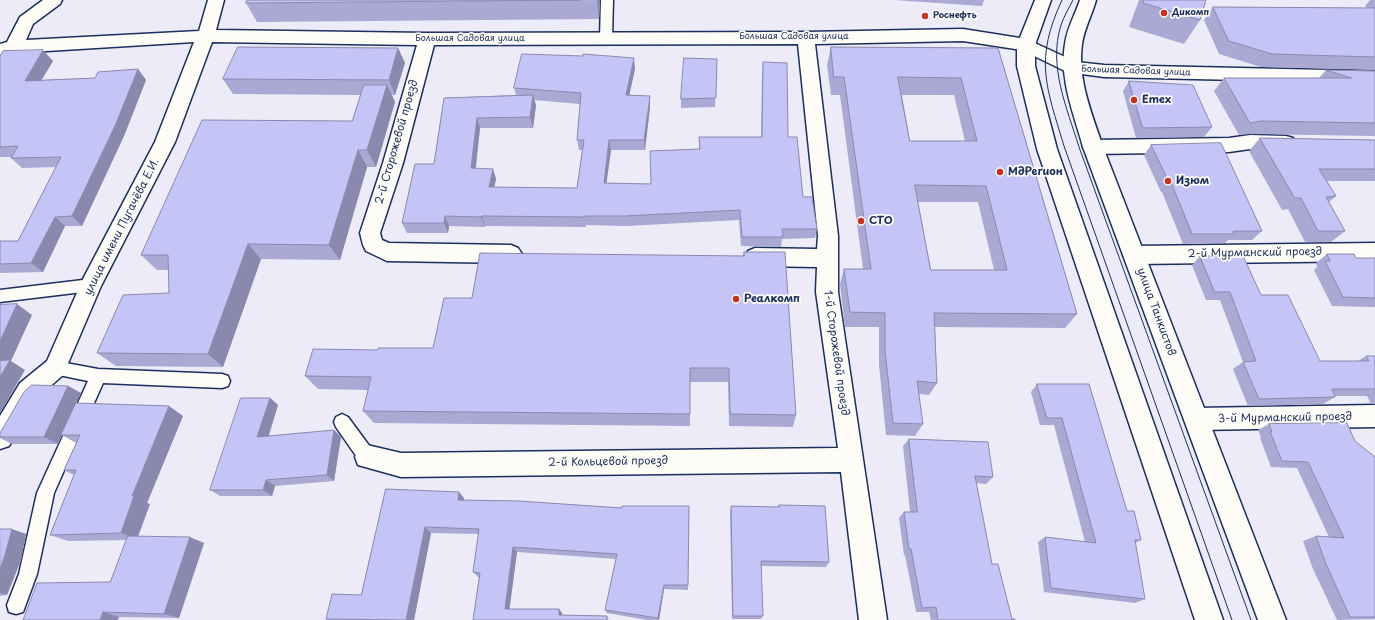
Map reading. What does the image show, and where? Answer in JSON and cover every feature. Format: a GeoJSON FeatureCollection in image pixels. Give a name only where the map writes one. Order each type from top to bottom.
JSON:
{"type":"FeatureCollection","features":[{"type":"Feature","properties":{"kind":"street"},"geometry":{"type":"LineString","coordinates":[[7,49],[26,22],[54,0]]}},
{"type":"Feature","properties":{"kind":"street","name":"улица имени Пугачёва Е.И."},"geometry":{"type":"LineString","coordinates":[[0,438],[28,391],[55,368],[91,285],[166,142],[198,53],[206,36],[216,0]]}},
{"type":"Feature","properties":{"kind":"street"},"geometry":{"type":"LineString","coordinates":[[1043,0],[1026,45],[1026,66],[1047,149],[1209,620]]}},
{"type":"Feature","properties":{"kind":"street","name":"улица Танкистов"},"geometry":{"type":"LineString","coordinates":[[1088,0],[1077,30],[1073,50],[1075,89],[1093,147],[1272,620]]}},
{"type":"Feature","properties":{"kind":"street","name":"Большая Садовая улица"},"geometry":{"type":"LineString","coordinates":[[7,49],[206,36],[427,39],[806,38],[963,35],[1026,45],[1073,68],[1104,71],[1375,77]]}},
{"type":"Feature","properties":{"kind":"street","name":"1-й Сторожевой проезд"},"geometry":{"type":"LineString","coordinates":[[806,38],[828,236],[826,292],[873,620]]}},
{"type":"Feature","properties":{"kind":"street","name":"2-й Сторожевой проезд"},"geometry":{"type":"LineString","coordinates":[[427,39],[393,163],[370,233],[373,245],[387,252],[531,254]]}},
{"type":"Feature","properties":{"kind":"street"},"geometry":{"type":"LineString","coordinates":[[1093,147],[1229,145],[1250,142],[1305,143]]}},
{"type":"Feature","properties":{"kind":"street","name":"2-й Мурманский проезд"},"geometry":{"type":"LineString","coordinates":[[1135,255],[1375,252]]}},
{"type":"Feature","properties":{"kind":"street"},"geometry":{"type":"LineString","coordinates":[[738,257],[828,258]]}},
{"type":"Feature","properties":{"kind":"street","name":"3-й Мурманский проезд"},"geometry":{"type":"LineString","coordinates":[[1196,419],[1375,416]]}},
{"type":"Feature","properties":{"kind":"street","name":"2-й Кольцевой проезд"},"geometry":{"type":"LineString","coordinates":[[367,457],[401,465],[851,460]]}},
{"type":"Feature","properties":{"kind":"lane"},"geometry":{"type":"LineString","coordinates":[[606,38],[607,0]]}},
{"type":"Feature","properties":{"kind":"lane"},"geometry":{"type":"LineString","coordinates":[[0,296],[91,285]]}},
{"type":"Feature","properties":{"kind":"lane"},"geometry":{"type":"LineString","coordinates":[[55,368],[98,376],[222,381]]}},
{"type":"Feature","properties":{"kind":"lane"},"geometry":{"type":"LineString","coordinates":[[16,605],[28,574],[46,493],[98,376]]}},
{"type":"Feature","properties":{"kind":"lane"},"geometry":{"type":"LineString","coordinates":[[342,422],[367,457]]}},
{"type":"Feature","properties":{"kind":"building"},"geometry":{"type":"Polygon","coordinates":[[[247,0],[581,0],[246,3],[247,0]]]}},
{"type":"Feature","properties":{"kind":"building"},"geometry":{"type":"Polygon","coordinates":[[[1144,0],[1206,0],[1200,20],[1143,3],[1144,0]]]}},
{"type":"Feature","properties":{"kind":"building"},"geometry":{"type":"Polygon","coordinates":[[[1213,7],[1375,8],[1375,57],[1272,54],[1229,41],[1213,7]]]}},
{"type":"Feature","properties":{"kind":"building"},"geometry":{"type":"Polygon","coordinates":[[[238,47],[398,48],[389,80],[223,79],[238,47]]]}},
{"type":"Feature","properties":{"kind":"building"},"geometry":{"type":"Polygon","coordinates":[[[831,47],[998,48],[1077,314],[934,313],[937,383],[917,381],[923,424],[893,423],[885,351],[885,313],[850,312],[844,269],[871,269],[844,77],[834,77],[831,47]],[[898,77],[910,141],[977,141],[961,78],[898,77]],[[915,185],[931,270],[1007,270],[986,186],[915,185]]]}},
{"type":"Feature","properties":{"kind":"building"},"geometry":{"type":"Polygon","coordinates":[[[43,50],[25,81],[95,78],[98,72],[138,69],[115,126],[72,216],[55,217],[31,263],[0,264],[0,241],[18,241],[61,157],[11,158],[18,146],[0,147],[0,56],[3,51],[43,50]]]}},
{"type":"Feature","properties":{"kind":"building"},"geometry":{"type":"Polygon","coordinates":[[[522,54],[583,56],[583,54],[634,58],[626,95],[650,96],[644,140],[609,140],[604,183],[651,184],[650,151],[700,149],[699,137],[762,137],[763,62],[787,63],[788,137],[797,137],[803,197],[812,197],[817,229],[782,229],[783,237],[742,237],[740,210],[584,217],[445,216],[444,223],[402,223],[415,164],[434,164],[444,98],[533,95],[530,117],[477,118],[471,168],[493,169],[489,187],[577,188],[584,140],[577,140],[581,93],[514,88],[522,54]]]}},
{"type":"Feature","properties":{"kind":"building"},"geometry":{"type":"Polygon","coordinates":[[[684,58],[717,59],[716,98],[681,99],[684,58]]]}},
{"type":"Feature","properties":{"kind":"building"},"geometry":{"type":"Polygon","coordinates":[[[1326,70],[1375,71],[1375,123],[1261,121],[1250,123],[1224,78],[1351,78],[1326,70]]]}},
{"type":"Feature","properties":{"kind":"building"},"geometry":{"type":"Polygon","coordinates":[[[1129,81],[1193,85],[1212,127],[1143,128],[1129,81]]]}},
{"type":"Feature","properties":{"kind":"building"},"geometry":{"type":"Polygon","coordinates":[[[364,85],[387,85],[367,150],[358,150],[329,245],[248,244],[208,354],[97,353],[123,295],[169,293],[168,255],[141,255],[202,120],[352,121],[364,85]]]}},
{"type":"Feature","properties":{"kind":"building"},"geometry":{"type":"Polygon","coordinates":[[[1260,138],[1375,140],[1375,169],[1319,169],[1336,196],[1326,197],[1345,231],[1318,231],[1301,198],[1295,198],[1260,138]]]}},
{"type":"Feature","properties":{"kind":"building"},"geometry":{"type":"Polygon","coordinates":[[[1221,143],[1262,231],[1233,231],[1234,234],[1192,234],[1171,182],[1169,182],[1151,145],[1221,143]]]}},
{"type":"Feature","properties":{"kind":"building"},"geometry":{"type":"Polygon","coordinates":[[[744,252],[785,252],[796,415],[730,414],[729,368],[690,368],[690,414],[363,411],[371,377],[305,376],[313,349],[378,350],[378,348],[433,348],[444,298],[472,298],[480,253],[744,256],[744,252]]]}},
{"type":"Feature","properties":{"kind":"building"},"geometry":{"type":"Polygon","coordinates":[[[1327,254],[1354,254],[1356,258],[1375,258],[1375,298],[1343,297],[1325,261],[1330,261],[1327,254]]]}},
{"type":"Feature","properties":{"kind":"building"},"geometry":{"type":"Polygon","coordinates":[[[1200,256],[1243,256],[1261,295],[1288,295],[1320,361],[1369,361],[1366,356],[1375,356],[1375,389],[1332,389],[1335,397],[1259,399],[1243,362],[1256,361],[1230,292],[1215,292],[1200,256]]]}},
{"type":"Feature","properties":{"kind":"building"},"geometry":{"type":"Polygon","coordinates":[[[17,304],[0,341],[0,305],[17,304]]]}},
{"type":"Feature","properties":{"kind":"building"},"geometry":{"type":"Polygon","coordinates":[[[10,360],[0,377],[0,361],[10,360]]]}},
{"type":"Feature","properties":{"kind":"building"},"geometry":{"type":"Polygon","coordinates":[[[1037,384],[1089,384],[1127,511],[1134,511],[1141,540],[1135,540],[1145,599],[1051,588],[1045,537],[1096,543],[1062,418],[1047,418],[1037,384]]]}},
{"type":"Feature","properties":{"kind":"building"},"geometry":{"type":"Polygon","coordinates":[[[32,385],[68,386],[44,437],[0,437],[0,433],[24,392],[32,385]]]}},
{"type":"Feature","properties":{"kind":"building"},"geometry":{"type":"Polygon","coordinates":[[[241,398],[270,398],[257,437],[334,430],[327,475],[266,480],[263,490],[210,490],[241,398]]]}},
{"type":"Feature","properties":{"kind":"building"},"geometry":{"type":"Polygon","coordinates":[[[76,403],[169,406],[132,496],[134,496],[121,533],[50,535],[76,470],[64,470],[80,435],[61,435],[76,403]]]}},
{"type":"Feature","properties":{"kind":"building"},"geometry":{"type":"Polygon","coordinates":[[[1347,423],[1355,441],[1375,457],[1375,617],[1350,617],[1326,564],[1316,536],[1344,538],[1308,462],[1282,461],[1270,432],[1272,432],[1269,424],[1347,423]]]}},
{"type":"Feature","properties":{"kind":"building"},"geometry":{"type":"Polygon","coordinates":[[[909,439],[988,442],[993,477],[975,476],[992,564],[998,564],[1012,619],[1015,620],[938,620],[936,607],[922,608],[911,549],[909,549],[904,512],[917,512],[909,439]]]}},
{"type":"Feature","properties":{"kind":"building"},"geometry":{"type":"Polygon","coordinates":[[[386,489],[459,492],[458,500],[519,501],[622,508],[622,506],[689,506],[688,585],[664,585],[658,618],[605,610],[617,554],[513,547],[505,609],[559,609],[559,615],[607,616],[607,620],[473,620],[480,573],[473,572],[479,529],[425,527],[406,620],[326,619],[332,594],[361,595],[386,489]]]}},
{"type":"Feature","properties":{"kind":"building"},"geometry":{"type":"Polygon","coordinates":[[[779,505],[825,506],[829,562],[761,561],[763,616],[733,616],[731,506],[779,507],[779,505]]]}},
{"type":"Feature","properties":{"kind":"building"},"geometry":{"type":"Polygon","coordinates":[[[0,529],[12,529],[0,569],[0,529]]]}},
{"type":"Feature","properties":{"kind":"building"},"geometry":{"type":"Polygon","coordinates":[[[128,536],[190,537],[164,614],[103,612],[100,620],[23,620],[37,583],[110,582],[128,536]]]}},
{"type":"Feature","properties":{"kind":"tram line"},"geometry":{"type":"LineString","coordinates":[[1062,0],[1053,21],[1048,40],[1046,57],[1046,73],[1052,106],[1064,146],[1232,620]]}},
{"type":"Feature","properties":{"kind":"tram line"},"geometry":{"type":"LineString","coordinates":[[1073,0],[1062,22],[1058,40],[1058,71],[1065,102],[1079,147],[1251,620]]}},
{"type":"Feature","properties":{"kind":"place","name":"Дикомп"},"geometry":{"type":"Point","coordinates":[1164,13]}},
{"type":"Feature","properties":{"kind":"place","name":"Роснефть"},"geometry":{"type":"Point","coordinates":[925,16]}},
{"type":"Feature","properties":{"kind":"place","name":"Emex"},"geometry":{"type":"Point","coordinates":[1134,100]}},
{"type":"Feature","properties":{"kind":"place","name":"МдРегион"},"geometry":{"type":"Point","coordinates":[1000,172]}},
{"type":"Feature","properties":{"kind":"place","name":"Изюм"},"geometry":{"type":"Point","coordinates":[1168,181]}},
{"type":"Feature","properties":{"kind":"place","name":"СТО"},"geometry":{"type":"Point","coordinates":[861,221]}},
{"type":"Feature","properties":{"kind":"place","name":"Реалкомп"},"geometry":{"type":"Point","coordinates":[736,299]}}]}
